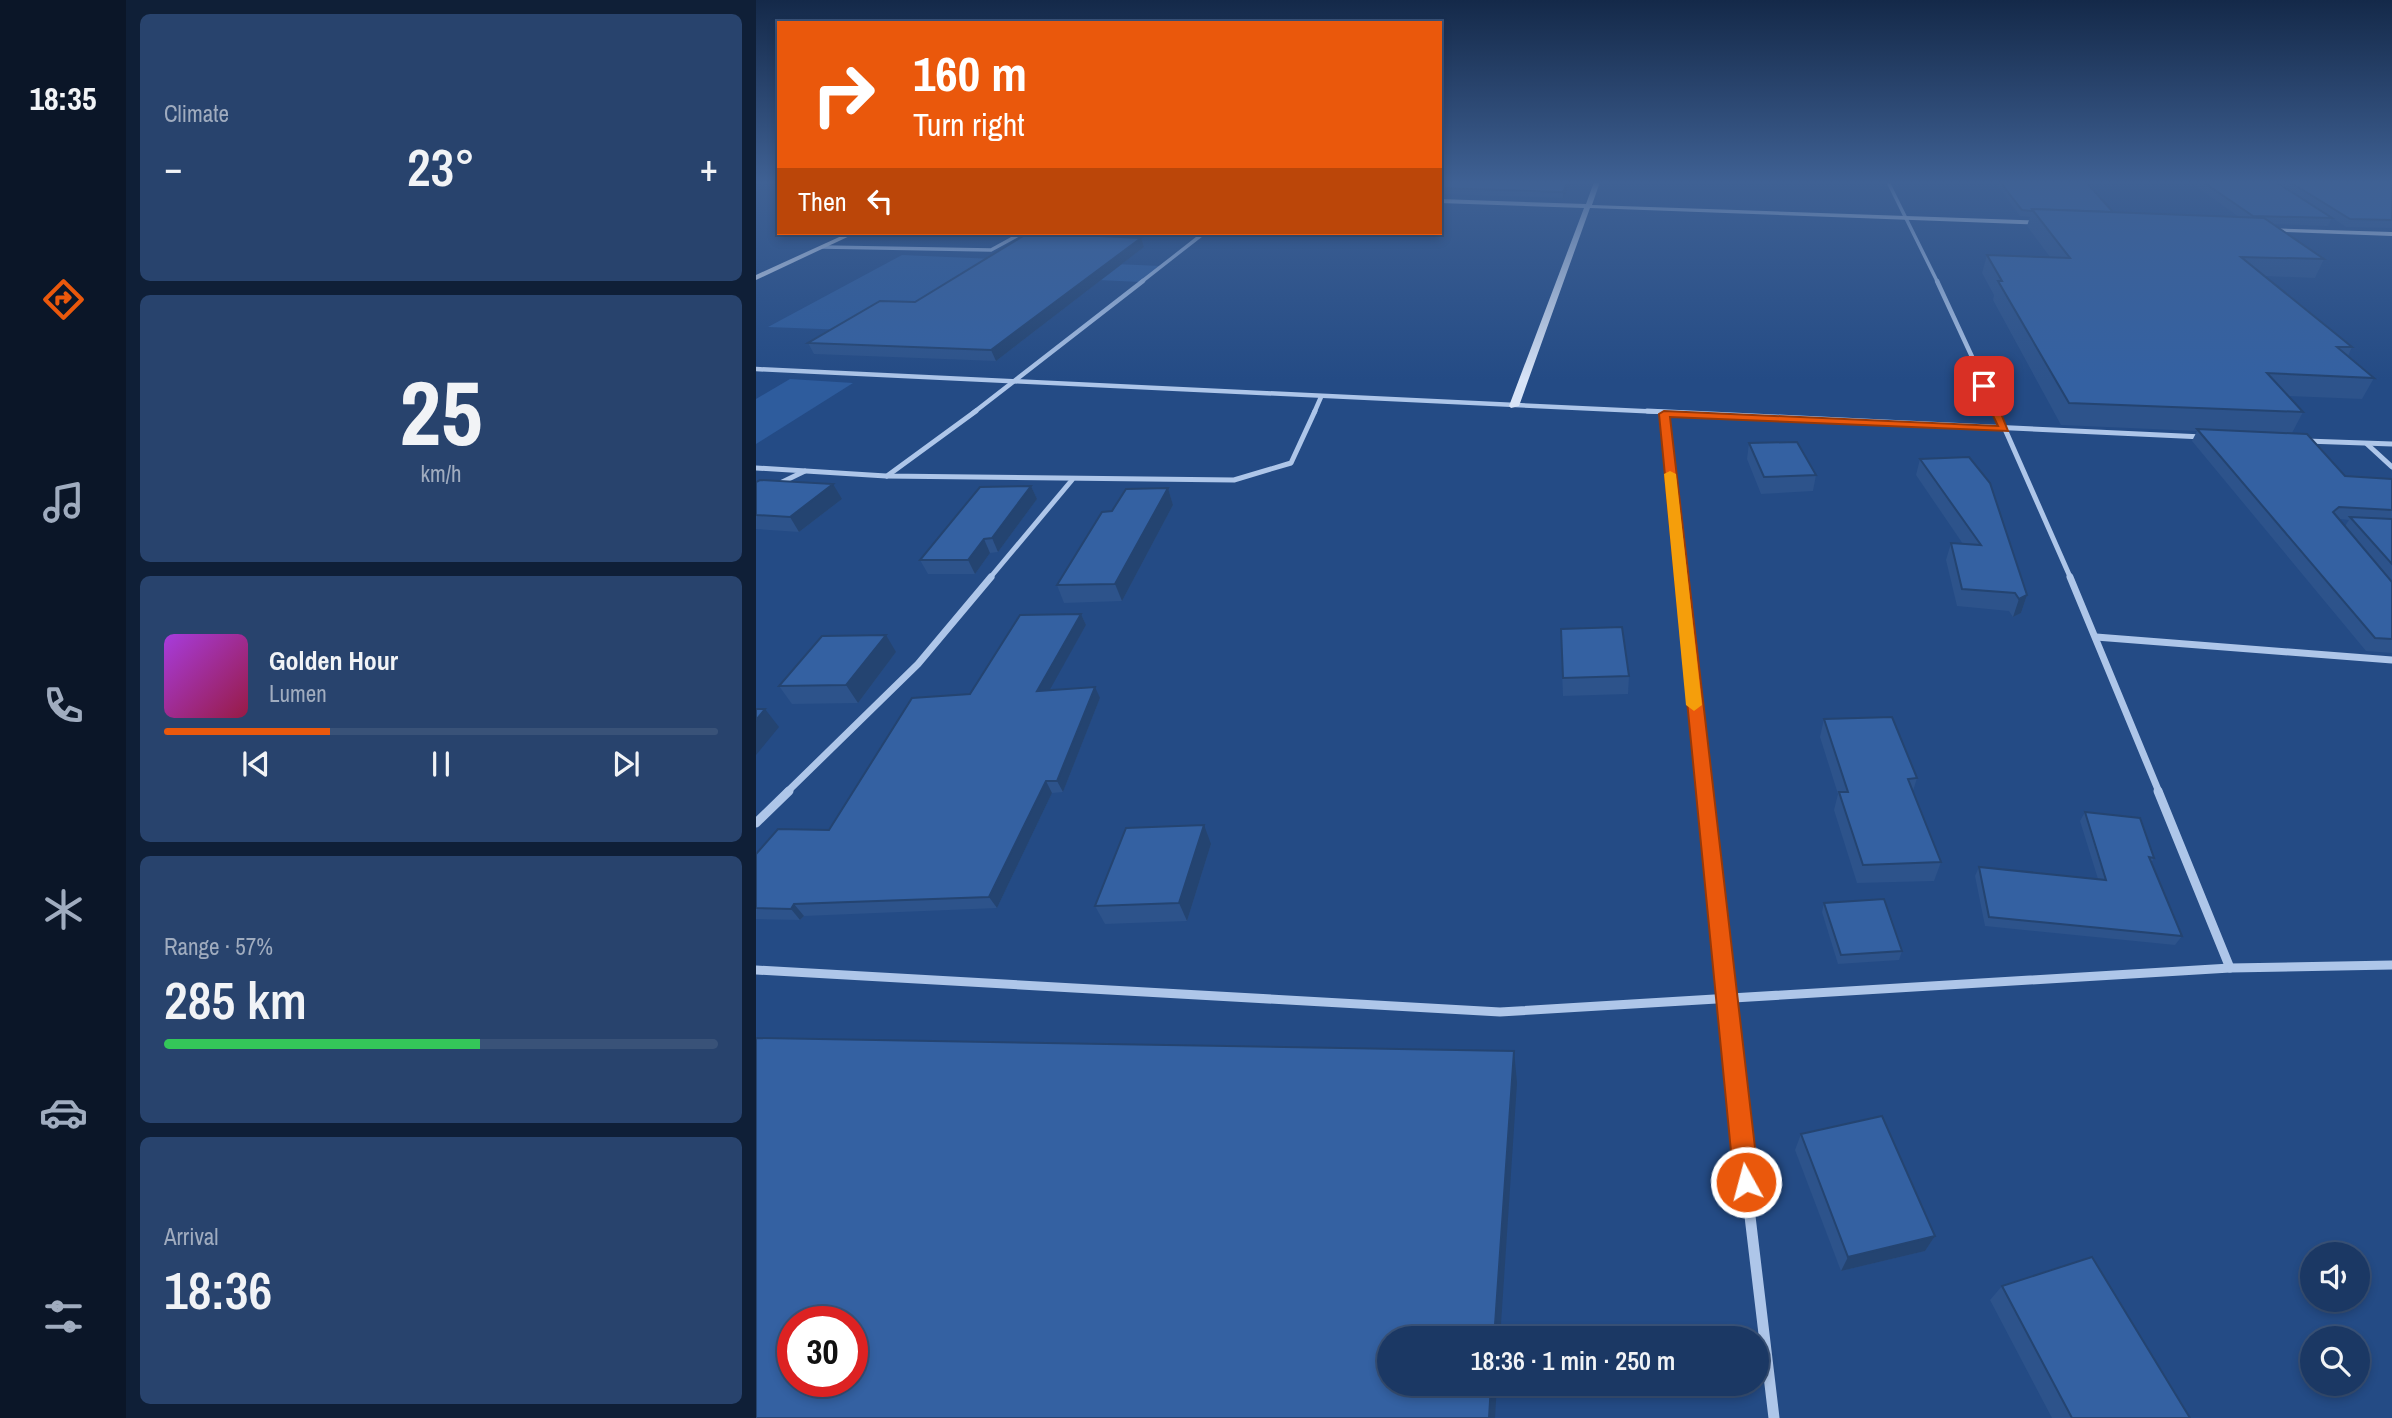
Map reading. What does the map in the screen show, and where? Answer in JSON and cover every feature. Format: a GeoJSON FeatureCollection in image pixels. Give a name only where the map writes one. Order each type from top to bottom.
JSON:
{"type":"FeatureCollection","features":[{"type":"Feature","properties":{"kind":"street"},"geometry":{"type":"LineString","coordinates":[[756,278],[821,248]]}},
{"type":"Feature","properties":{"kind":"street"},"geometry":{"type":"LineString","coordinates":[[889,248],[994,248]]}},
{"type":"Feature","properties":{"kind":"street"},"geometry":{"type":"LineString","coordinates":[[886,476],[1014,382],[1185,248]]}},
{"type":"Feature","properties":{"kind":"street"},"geometry":{"type":"LineString","coordinates":[[1514,406],[1573,248]]}},
{"type":"Feature","properties":{"kind":"street"},"geometry":{"type":"LineString","coordinates":[[1921,248],[2005,429],[2096,637],[2230,968]]}},
{"type":"Feature","properties":{"kind":"street"},"geometry":{"type":"LineString","coordinates":[[756,369],[1664,414],[2213,437]]}},
{"type":"Feature","properties":{"kind":"street"},"geometry":{"type":"LineString","coordinates":[[756,468],[886,476],[1234,480],[1291,463],[1321,397]]}},
{"type":"Feature","properties":{"kind":"street"},"geometry":{"type":"LineString","coordinates":[[1664,414],[1724,999],[1774,1418]]}},
{"type":"Feature","properties":{"kind":"street"},"geometry":{"type":"LineString","coordinates":[[2297,440],[2392,444]]}},
{"type":"Feature","properties":{"kind":"street"},"geometry":{"type":"LineString","coordinates":[[2367,443],[2392,467]]}},
{"type":"Feature","properties":{"kind":"street"},"geometry":{"type":"LineString","coordinates":[[768,489],[805,471]]}},
{"type":"Feature","properties":{"kind":"street"},"geometry":{"type":"LineString","coordinates":[[756,823],[918,664],[1072,480]]}},
{"type":"Feature","properties":{"kind":"street"},"geometry":{"type":"LineString","coordinates":[[2096,637],[2392,660]]}},
{"type":"Feature","properties":{"kind":"street"},"geometry":{"type":"LineString","coordinates":[[756,970],[1500,1012],[2230,968],[2392,965]]}},
{"type":"Feature","properties":{"kind":"shaded area"},"geometry":{"type":"Polygon","coordinates":[[[902,255],[1161,266],[1141,282],[1076,279],[847,330],[768,327],[902,255]]]}},
{"type":"Feature","properties":{"kind":"shaded area"},"geometry":{"type":"Polygon","coordinates":[[[790,379],[853,383],[756,444],[756,399],[790,379]]]}},
{"type":"Feature","properties":{"kind":"building"},"geometry":{"type":"Polygon","coordinates":[[[1003,248],[1127,248],[991,350],[808,343],[880,301],[915,302],[1003,248]]]}},
{"type":"Feature","properties":{"kind":"building"},"geometry":{"type":"Polygon","coordinates":[[[2062,248],[2308,248],[2324,259],[2241,257],[2352,347],[2337,347],[2374,378],[2267,373],[2303,412],[2069,403],[1998,281],[2002,281],[1987,255],[2070,258],[2062,248]]]}},
{"type":"Feature","properties":{"kind":"building"},"geometry":{"type":"Polygon","coordinates":[[[2197,429],[2307,434],[2345,476],[2392,479],[2392,510],[2339,507],[2333,512],[2392,582],[2392,639],[2375,638],[2197,429]]]}},
{"type":"Feature","properties":{"kind":"building"},"geometry":{"type":"Polygon","coordinates":[[[1797,442],[1816,475],[1764,477],[1749,443],[1797,442]]]}},
{"type":"Feature","properties":{"kind":"building"},"geometry":{"type":"Polygon","coordinates":[[[1969,457],[1990,483],[2027,595],[2019,599],[2015,593],[1962,589],[1951,543],[1981,545],[1920,459],[1969,457]]]}},
{"type":"Feature","properties":{"kind":"building"},"geometry":{"type":"Polygon","coordinates":[[[760,480],[833,484],[790,517],[756,515],[756,482],[760,480]]]}},
{"type":"Feature","properties":{"kind":"building"},"geometry":{"type":"Polygon","coordinates":[[[1031,486],[992,538],[984,539],[968,560],[920,560],[980,487],[1031,486]]]}},
{"type":"Feature","properties":{"kind":"building"},"geometry":{"type":"Polygon","coordinates":[[[1168,488],[1115,584],[1057,585],[1102,512],[1112,511],[1126,489],[1168,488]]]}},
{"type":"Feature","properties":{"kind":"building"},"geometry":{"type":"Polygon","coordinates":[[[2350,517],[2392,519],[2392,564],[2350,517]]]}},
{"type":"Feature","properties":{"kind":"building"},"geometry":{"type":"Polygon","coordinates":[[[1081,614],[1037,691],[1095,687],[1057,781],[1046,781],[989,897],[794,904],[791,909],[756,908],[756,854],[778,829],[829,830],[912,698],[970,694],[1020,615],[1081,614]]]}},
{"type":"Feature","properties":{"kind":"building"},"geometry":{"type":"Polygon","coordinates":[[[1622,627],[1629,676],[1563,678],[1561,629],[1622,627]]]}},
{"type":"Feature","properties":{"kind":"building"},"geometry":{"type":"Polygon","coordinates":[[[886,635],[846,685],[779,686],[822,636],[886,635]]]}},
{"type":"Feature","properties":{"kind":"building"},"geometry":{"type":"Polygon","coordinates":[[[756,709],[765,709],[756,720],[756,709]]]}},
{"type":"Feature","properties":{"kind":"building"},"geometry":{"type":"Polygon","coordinates":[[[1892,717],[1917,778],[1908,779],[1941,862],[1863,865],[1839,792],[1848,792],[1824,719],[1892,717]]]}},
{"type":"Feature","properties":{"kind":"building"},"geometry":{"type":"Polygon","coordinates":[[[2085,812],[2140,818],[2154,858],[2149,857],[2182,936],[1989,917],[1979,867],[2106,880],[2085,812]]]}},
{"type":"Feature","properties":{"kind":"building"},"geometry":{"type":"Polygon","coordinates":[[[1204,825],[1179,903],[1095,906],[1126,828],[1204,825]]]}},
{"type":"Feature","properties":{"kind":"building"},"geometry":{"type":"Polygon","coordinates":[[[1884,899],[1902,951],[1841,955],[1824,903],[1884,899]]]}},
{"type":"Feature","properties":{"kind":"building"},"geometry":{"type":"Polygon","coordinates":[[[756,1038],[1514,1051],[1495,1326],[1377,1326],[1377,1396],[1490,1396],[1489,1418],[756,1418],[756,1038]]]}},
{"type":"Feature","properties":{"kind":"building"},"geometry":{"type":"Polygon","coordinates":[[[1882,1116],[1935,1236],[1848,1257],[1801,1134],[1882,1116]]]}},
{"type":"Feature","properties":{"kind":"building"},"geometry":{"type":"Polygon","coordinates":[[[2092,1257],[2190,1418],[2072,1418],[2002,1286],[2092,1257]]]}},
{"type":"Feature","properties":{"kind":"slow traffic"},"geometry":{"type":"LineString","coordinates":[[1670,474],[1694,705]]}},
{"type":"Feature","properties":{"kind":"route"},"geometry":{"type":"LineString","coordinates":[[1746,1182],[1724,999],[1664,414],[2005,429],[1984,386]]}}]}
